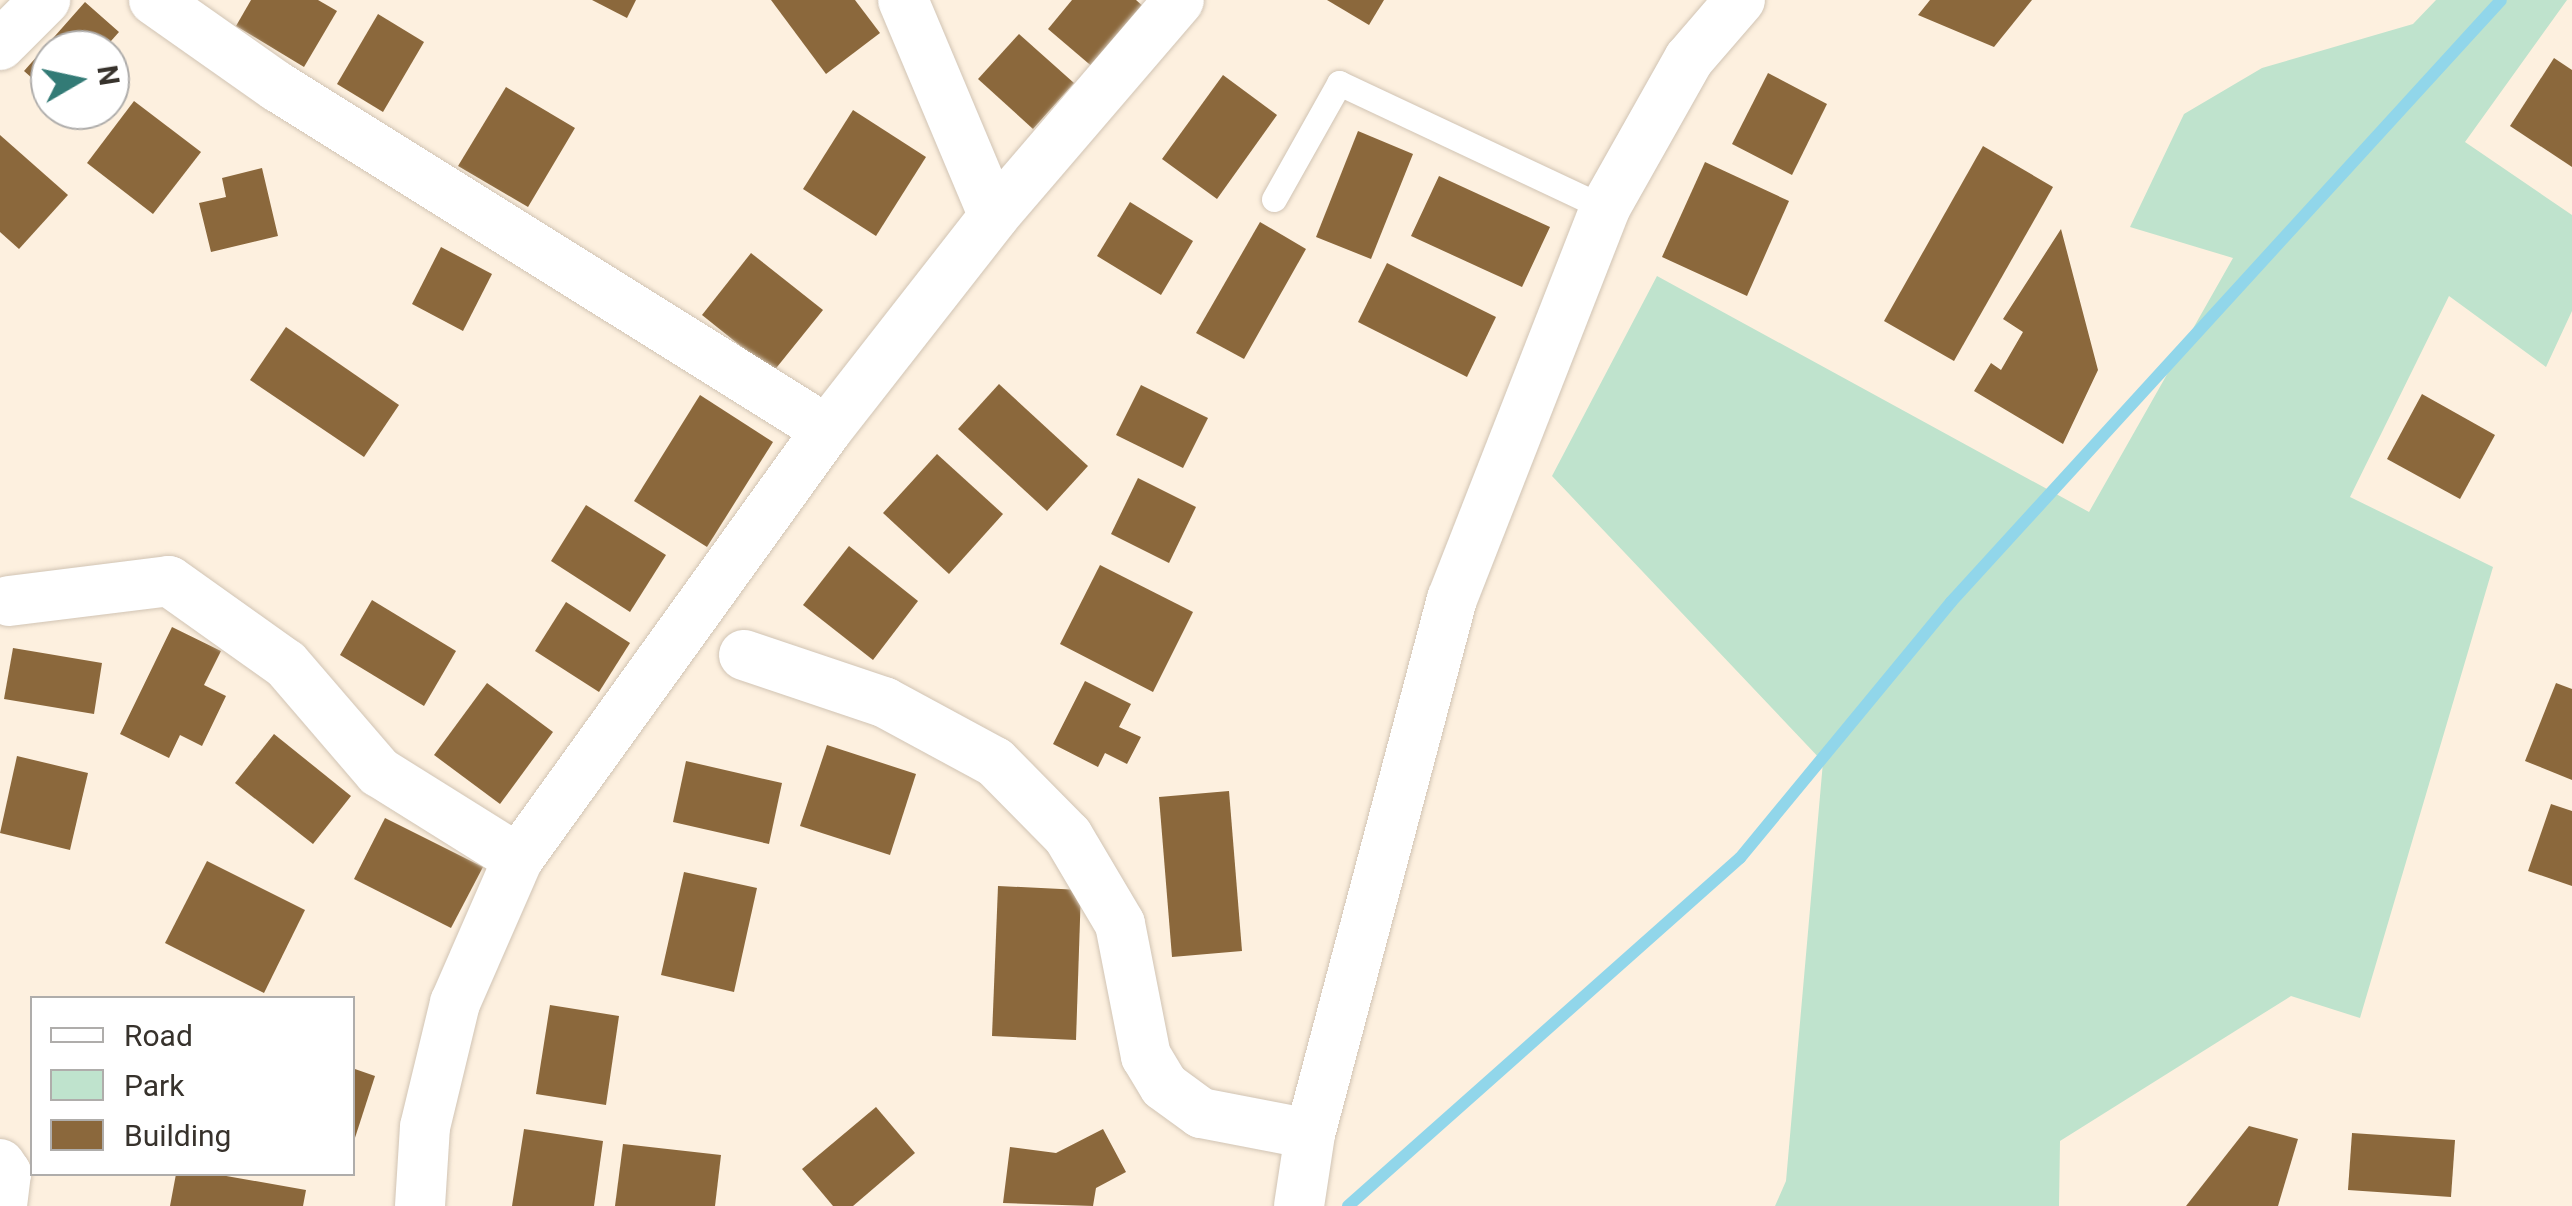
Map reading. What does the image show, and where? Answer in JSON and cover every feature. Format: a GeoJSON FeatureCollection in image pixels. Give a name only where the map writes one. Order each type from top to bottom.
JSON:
{"type":"FeatureCollection","features":[{"type":"Feature","properties":{"kind":"street"},"geometry":{"type":"LineString","coordinates":[[0,45],[45,0]]}},
{"type":"Feature","properties":{"kind":"street"},"geometry":{"type":"LineString","coordinates":[[154,0],[278,87],[827,430]]}},
{"type":"Feature","properties":{"kind":"street"},"geometry":{"type":"LineString","coordinates":[[903,0],[994,216]]}},
{"type":"Feature","properties":{"kind":"street"},"geometry":{"type":"LineString","coordinates":[[420,1206],[425,1127],[454,1003],[518,860],[827,430],[994,216],[1180,0]]}},
{"type":"Feature","properties":{"kind":"street"},"geometry":{"type":"LineString","coordinates":[[1300,1206],[1310,1134],[1452,598],[1605,208],[1689,59],[1740,0]]}},
{"type":"Feature","properties":{"kind":"street"},"geometry":{"type":"LineString","coordinates":[[10,601],[169,580],[286,664],[378,772],[518,860]]}},
{"type":"Feature","properties":{"kind":"street"},"geometry":{"type":"LineString","coordinates":[[744,655],[884,702],[995,762],[1068,836],[1120,924],[1146,1056],[1164,1086],[1201,1113],[1310,1134]]}},
{"type":"Feature","properties":{"kind":"street"},"geometry":{"type":"LineString","coordinates":[[0,1164],[6,1174],[2,1206]]}},
{"type":"Feature","properties":{"kind":"lane"},"geometry":{"type":"LineString","coordinates":[[1274,199],[1339,83],[1605,208]]}},
{"type":"Feature","properties":{"kind":"green space"},"geometry":{"type":"Polygon","coordinates":[[[2436,0],[2567,0],[2465,142],[2572,215],[2572,311],[2546,367],[2449,296],[2350,497],[2493,567],[2360,1018],[2291,996],[2060,1141],[2059,1206],[1775,1206],[1786,1181],[1823,762],[1552,476],[1657,276],[2089,512],[2233,258],[2130,227],[2184,114],[2262,68],[2413,24],[2436,0]]]}},
{"type":"Feature","properties":{"kind":"building"},"geometry":{"type":"Polygon","coordinates":[[[251,0],[318,0],[337,11],[304,67],[236,26],[251,0]]]}},
{"type":"Feature","properties":{"kind":"building"},"geometry":{"type":"Polygon","coordinates":[[[592,0],[636,0],[627,18],[592,0]]]}},
{"type":"Feature","properties":{"kind":"building"},"geometry":{"type":"Polygon","coordinates":[[[771,0],[855,0],[880,33],[826,74],[771,0]]]}},
{"type":"Feature","properties":{"kind":"building"},"geometry":{"type":"Polygon","coordinates":[[[1072,0],[1136,0],[1146,9],[1095,69],[1048,29],[1072,0]]]}},
{"type":"Feature","properties":{"kind":"building"},"geometry":{"type":"Polygon","coordinates":[[[1327,0],[1384,0],[1369,25],[1327,0]]]}},
{"type":"Feature","properties":{"kind":"building"},"geometry":{"type":"Polygon","coordinates":[[[1930,0],[2032,0],[1994,47],[1918,15],[1930,0]]]}},
{"type":"Feature","properties":{"kind":"building"},"geometry":{"type":"Polygon","coordinates":[[[85,2],[117,30],[60,30],[85,2]]]}},
{"type":"Feature","properties":{"kind":"building"},"geometry":{"type":"Polygon","coordinates":[[[378,14],[424,42],[383,112],[337,84],[378,14]]]}},
{"type":"Feature","properties":{"kind":"building"},"geometry":{"type":"Polygon","coordinates":[[[1019,34],[1074,83],[1033,129],[978,79],[1019,34]]]}},
{"type":"Feature","properties":{"kind":"building"},"geometry":{"type":"Polygon","coordinates":[[[2554,58],[2572,70],[2572,167],[2510,126],[2554,58]]]}},
{"type":"Feature","properties":{"kind":"building"},"geometry":{"type":"Polygon","coordinates":[[[1768,73],[1827,104],[1792,175],[1732,144],[1768,73]]]}},
{"type":"Feature","properties":{"kind":"building"},"geometry":{"type":"Polygon","coordinates":[[[1223,75],[1277,115],[1217,199],[1162,159],[1223,75]]]}},
{"type":"Feature","properties":{"kind":"building"},"geometry":{"type":"Polygon","coordinates":[[[506,87],[575,128],[528,207],[458,166],[506,87]]]}},
{"type":"Feature","properties":{"kind":"building"},"geometry":{"type":"Polygon","coordinates":[[[134,101],[201,152],[153,214],[87,163],[112,130],[130,130],[130,106],[134,101]]]}},
{"type":"Feature","properties":{"kind":"building"},"geometry":{"type":"Polygon","coordinates":[[[853,110],[926,157],[876,236],[803,189],[853,110]]]}},
{"type":"Feature","properties":{"kind":"building"},"geometry":{"type":"Polygon","coordinates":[[[1358,131],[1413,154],[1371,259],[1316,237],[1358,131]]]}},
{"type":"Feature","properties":{"kind":"building"},"geometry":{"type":"Polygon","coordinates":[[[0,135],[68,195],[19,249],[0,232],[0,135]]]}},
{"type":"Feature","properties":{"kind":"building"},"geometry":{"type":"Polygon","coordinates":[[[1983,146],[2053,187],[1954,361],[1884,321],[1983,146]]]}},
{"type":"Feature","properties":{"kind":"building"},"geometry":{"type":"Polygon","coordinates":[[[1705,162],[1789,201],[1747,296],[1662,257],[1705,162]]]}},
{"type":"Feature","properties":{"kind":"building"},"geometry":{"type":"Polygon","coordinates":[[[262,168],[278,236],[211,252],[199,203],[226,197],[222,178],[262,168]]]}},
{"type":"Feature","properties":{"kind":"building"},"geometry":{"type":"Polygon","coordinates":[[[1439,176],[1550,227],[1522,287],[1411,236],[1439,176]]]}},
{"type":"Feature","properties":{"kind":"building"},"geometry":{"type":"Polygon","coordinates":[[[1130,202],[1193,241],[1161,295],[1097,256],[1130,202]]]}},
{"type":"Feature","properties":{"kind":"building"},"geometry":{"type":"Polygon","coordinates":[[[1260,222],[1306,249],[1244,359],[1196,333],[1260,222]]]}},
{"type":"Feature","properties":{"kind":"building"},"geometry":{"type":"Polygon","coordinates":[[[2061,229],[2098,370],[2063,444],[1974,391],[1991,363],[2001,370],[2023,332],[2003,319],[2061,229]]]}},
{"type":"Feature","properties":{"kind":"building"},"geometry":{"type":"Polygon","coordinates":[[[441,247],[492,274],[463,331],[412,304],[441,247]]]}},
{"type":"Feature","properties":{"kind":"building"},"geometry":{"type":"Polygon","coordinates":[[[751,253],[823,310],[773,372],[702,315],[751,253]]]}},
{"type":"Feature","properties":{"kind":"building"},"geometry":{"type":"Polygon","coordinates":[[[1387,263],[1496,317],[1467,377],[1358,322],[1387,263]]]}},
{"type":"Feature","properties":{"kind":"building"},"geometry":{"type":"Polygon","coordinates":[[[286,327],[399,405],[364,457],[250,380],[286,327]]]}},
{"type":"Feature","properties":{"kind":"building"},"geometry":{"type":"Polygon","coordinates":[[[999,384],[1088,466],[1047,511],[958,429],[999,384]]]}},
{"type":"Feature","properties":{"kind":"building"},"geometry":{"type":"Polygon","coordinates":[[[1141,385],[1208,418],[1183,468],[1116,435],[1141,385]]]}},
{"type":"Feature","properties":{"kind":"building"},"geometry":{"type":"Polygon","coordinates":[[[2422,394],[2495,435],[2460,499],[2387,459],[2422,394]]]}},
{"type":"Feature","properties":{"kind":"building"},"geometry":{"type":"Polygon","coordinates":[[[700,395],[773,442],[707,547],[634,501],[700,395]]]}},
{"type":"Feature","properties":{"kind":"building"},"geometry":{"type":"Polygon","coordinates":[[[937,454],[1003,514],[949,574],[883,513],[937,454]]]}},
{"type":"Feature","properties":{"kind":"building"},"geometry":{"type":"Polygon","coordinates":[[[1138,478],[1196,507],[1169,563],[1111,534],[1138,478]]]}},
{"type":"Feature","properties":{"kind":"building"},"geometry":{"type":"Polygon","coordinates":[[[586,505],[666,555],[630,612],[551,561],[586,505]]]}},
{"type":"Feature","properties":{"kind":"building"},"geometry":{"type":"Polygon","coordinates":[[[849,546],[918,601],[873,660],[803,605],[849,546]]]}},
{"type":"Feature","properties":{"kind":"building"},"geometry":{"type":"Polygon","coordinates":[[[1100,565],[1193,612],[1153,692],[1060,644],[1100,565]]]}},
{"type":"Feature","properties":{"kind":"building"},"geometry":{"type":"Polygon","coordinates":[[[372,600],[456,651],[424,706],[340,655],[372,600]]]}},
{"type":"Feature","properties":{"kind":"building"},"geometry":{"type":"Polygon","coordinates":[[[566,602],[630,643],[599,692],[535,651],[566,602]]]}},
{"type":"Feature","properties":{"kind":"building"},"geometry":{"type":"Polygon","coordinates":[[[172,627],[221,651],[204,685],[226,696],[202,746],[180,735],[169,758],[120,734],[172,627]]]}},
{"type":"Feature","properties":{"kind":"building"},"geometry":{"type":"Polygon","coordinates":[[[13,648],[102,663],[94,714],[4,699],[13,648]]]}},
{"type":"Feature","properties":{"kind":"building"},"geometry":{"type":"Polygon","coordinates":[[[1085,681],[1131,704],[1119,727],[1141,737],[1127,764],[1105,753],[1098,767],[1053,744],[1085,681]]]}},
{"type":"Feature","properties":{"kind":"building"},"geometry":{"type":"Polygon","coordinates":[[[487,683],[553,732],[500,804],[434,755],[487,683]]]}},
{"type":"Feature","properties":{"kind":"building"},"geometry":{"type":"Polygon","coordinates":[[[2556,683],[2572,689],[2572,780],[2525,761],[2556,683]]]}},
{"type":"Feature","properties":{"kind":"building"},"geometry":{"type":"Polygon","coordinates":[[[274,734],[351,796],[313,844],[235,783],[274,734]]]}},
{"type":"Feature","properties":{"kind":"building"},"geometry":{"type":"Polygon","coordinates":[[[827,745],[916,774],[890,855],[800,826],[827,745]]]}},
{"type":"Feature","properties":{"kind":"building"},"geometry":{"type":"Polygon","coordinates":[[[17,756],[88,773],[70,850],[0,833],[17,756]]]}},
{"type":"Feature","properties":{"kind":"building"},"geometry":{"type":"Polygon","coordinates":[[[686,761],[782,783],[769,844],[673,822],[686,761]]]}},
{"type":"Feature","properties":{"kind":"building"},"geometry":{"type":"Polygon","coordinates":[[[1229,791],[1242,951],[1172,957],[1159,797],[1229,791]]]}},
{"type":"Feature","properties":{"kind":"building"},"geometry":{"type":"Polygon","coordinates":[[[2551,804],[2572,811],[2572,886],[2528,871],[2551,804]]]}},
{"type":"Feature","properties":{"kind":"building"},"geometry":{"type":"Polygon","coordinates":[[[385,818],[483,867],[451,928],[354,879],[385,818]]]}},
{"type":"Feature","properties":{"kind":"building"},"geometry":{"type":"Polygon","coordinates":[[[207,861],[305,910],[264,993],[165,943],[207,861]]]}},
{"type":"Feature","properties":{"kind":"building"},"geometry":{"type":"Polygon","coordinates":[[[684,872],[757,888],[734,992],[661,975],[684,872]]]}},
{"type":"Feature","properties":{"kind":"building"},"geometry":{"type":"Polygon","coordinates":[[[998,886],[1081,890],[1076,1040],[992,1036],[998,886]]]}},
{"type":"Feature","properties":{"kind":"building"},"geometry":{"type":"Polygon","coordinates":[[[550,1005],[619,1016],[606,1105],[536,1094],[550,1005]]]}},
{"type":"Feature","properties":{"kind":"building"},"geometry":{"type":"Polygon","coordinates":[[[355,1069],[375,1076],[355,1138],[355,1069]]]}},
{"type":"Feature","properties":{"kind":"building"},"geometry":{"type":"Polygon","coordinates":[[[876,1107],[915,1153],[853,1206],[833,1206],[802,1169],[876,1107]]]}},
{"type":"Feature","properties":{"kind":"building"},"geometry":{"type":"Polygon","coordinates":[[[2249,1126],[2298,1139],[2278,1206],[2186,1206],[2249,1126]]]}},
{"type":"Feature","properties":{"kind":"building"},"geometry":{"type":"Polygon","coordinates":[[[524,1129],[603,1141],[594,1206],[512,1206],[524,1129]]]}},
{"type":"Feature","properties":{"kind":"building"},"geometry":{"type":"Polygon","coordinates":[[[1103,1129],[1126,1172],[1096,1188],[1093,1206],[1003,1203],[1010,1147],[1056,1153],[1103,1129]]]}},
{"type":"Feature","properties":{"kind":"building"},"geometry":{"type":"Polygon","coordinates":[[[2352,1133],[2455,1140],[2451,1197],[2348,1190],[2352,1133]]]}},
{"type":"Feature","properties":{"kind":"building"},"geometry":{"type":"Polygon","coordinates":[[[623,1144],[721,1155],[715,1206],[615,1206],[623,1144]]]}},
{"type":"Feature","properties":{"kind":"building"},"geometry":{"type":"Polygon","coordinates":[[[176,1176],[226,1176],[306,1190],[303,1206],[170,1206],[176,1176]]]}},
{"type":"Feature","properties":{"kind":"waterway"},"geometry":{"type":"LineString","coordinates":[[1348,1206],[1740,858],[1951,602],[2501,0]]}}]}
